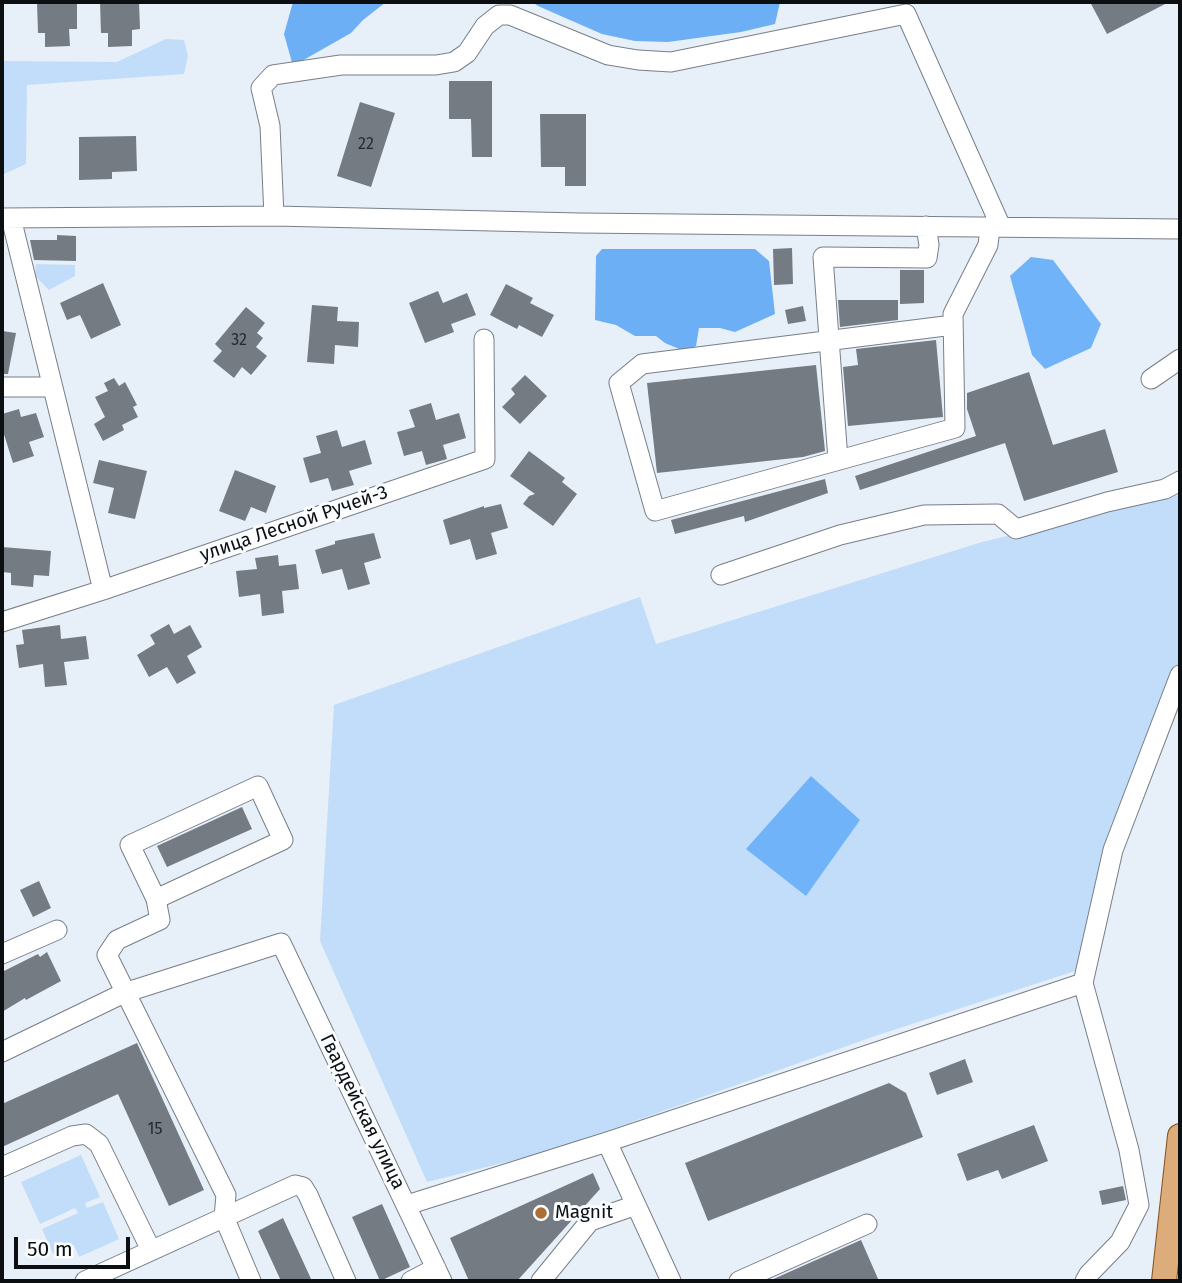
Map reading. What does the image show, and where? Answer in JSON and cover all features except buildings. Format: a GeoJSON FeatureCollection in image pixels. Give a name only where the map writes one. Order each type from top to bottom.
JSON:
{"type":"FeatureCollection","features":[{"type":"Feature","properties":{"kind":"main road"},"geometry":{"type":"LineString","coordinates":[[1164,1281],[1180,1136]]}},
{"type":"Feature","properties":{"kind":"street"},"geometry":{"type":"LineString","coordinates":[[274,216],[270,126],[261,88],[273,75],[341,65],[436,65],[454,62],[467,53],[485,26],[499,15],[510,15],[608,55],[671,62],[906,13],[995,227],[953,314],[955,428],[656,511],[619,383],[642,364],[953,325]]}},
{"type":"Feature","properties":{"kind":"street"},"geometry":{"type":"LineString","coordinates":[[103,590],[7,218],[274,216],[579,223],[1180,229]]}},
{"type":"Feature","properties":{"kind":"street"},"geometry":{"type":"LineString","coordinates":[[838,460],[823,257],[926,258],[929,244],[926,226]]}},
{"type":"Feature","properties":{"kind":"street","name":"улица Лесной Ручей-3"},"geometry":{"type":"LineString","coordinates":[[2,622],[103,590],[485,458],[484,339]]}},
{"type":"Feature","properties":{"kind":"street"},"geometry":{"type":"LineString","coordinates":[[1151,379],[1180,359]]}},
{"type":"Feature","properties":{"kind":"street"},"geometry":{"type":"LineString","coordinates":[[2,387],[52,387]]}},
{"type":"Feature","properties":{"kind":"street"},"geometry":{"type":"LineString","coordinates":[[721,575],[840,535],[924,515],[998,514],[1016,529],[1107,502],[1165,489],[1180,481]]}},
{"type":"Feature","properties":{"kind":"street"},"geometry":{"type":"LineString","coordinates":[[1085,1281],[1120,1242],[1139,1205],[1129,1150],[1083,983],[1113,850],[1180,674]]}},
{"type":"Feature","properties":{"kind":"street"},"geometry":{"type":"LineString","coordinates":[[156,900],[283,840],[258,786],[130,845],[156,900],[160,920],[117,940],[107,955],[226,1195],[224,1217],[251,1281]]}},
{"type":"Feature","properties":{"kind":"street"},"geometry":{"type":"LineString","coordinates":[[2,954],[57,930]]}},
{"type":"Feature","properties":{"kind":"street","name":"Гвардейская улица"},"geometry":{"type":"LineString","coordinates":[[124,993],[281,943],[439,1275]]}},
{"type":"Feature","properties":{"kind":"street"},"geometry":{"type":"LineString","coordinates":[[407,1205],[607,1142],[1083,983]]}},
{"type":"Feature","properties":{"kind":"street"},"geometry":{"type":"LineString","coordinates":[[2,1052],[124,993]]}},
{"type":"Feature","properties":{"kind":"street"},"geometry":{"type":"LineString","coordinates":[[2,1167],[72,1136],[86,1134],[99,1144],[151,1250]]}},
{"type":"Feature","properties":{"kind":"street"},"geometry":{"type":"LineString","coordinates":[[607,1142],[671,1281]]}},
{"type":"Feature","properties":{"kind":"street"},"geometry":{"type":"LineString","coordinates":[[85,1281],[295,1185],[303,1187],[346,1281]]}},
{"type":"Feature","properties":{"kind":"street"},"geometry":{"type":"LineString","coordinates":[[541,1281],[590,1221],[636,1205]]}},
{"type":"Feature","properties":{"kind":"street"},"geometry":{"type":"LineString","coordinates":[[739,1281],[867,1224]]}},
{"type":"Feature","properties":{"kind":"street"},"geometry":{"type":"LineString","coordinates":[[411,1281],[439,1275]]}},
{"type":"Feature","properties":{"kind":"shaded area"},"geometry":{"type":"Polygon","coordinates":[[[293,2],[386,2],[351,33],[293,66],[284,34],[293,2]]]}},
{"type":"Feature","properties":{"kind":"shaded area"},"geometry":{"type":"Polygon","coordinates":[[[532,2],[780,2],[775,24],[741,32],[668,42],[635,41],[602,34],[532,2]]]}},
{"type":"Feature","properties":{"kind":"shaded area"},"geometry":{"type":"Polygon","coordinates":[[[166,39],[184,40],[188,56],[184,74],[27,85],[26,164],[2,175],[2,61],[117,62],[166,39]]]}},
{"type":"Feature","properties":{"kind":"shaded area"},"geometry":{"type":"Polygon","coordinates":[[[602,249],[755,249],[769,261],[775,314],[735,332],[720,328],[699,328],[696,346],[684,351],[656,336],[635,336],[616,325],[595,320],[596,256],[602,249]]]}},
{"type":"Feature","properties":{"kind":"shaded area"},"geometry":{"type":"Polygon","coordinates":[[[1031,257],[1053,260],[1101,324],[1091,348],[1045,369],[1032,355],[1010,276],[1031,257]]]}},
{"type":"Feature","properties":{"kind":"shaded area"},"geometry":{"type":"Polygon","coordinates":[[[36,264],[75,265],[75,276],[49,290],[35,276],[36,264]]]}},
{"type":"Feature","properties":{"kind":"shaded area"},"geometry":{"type":"Polygon","coordinates":[[[1180,495],[1180,671],[1075,971],[875,1036],[550,1151],[427,1182],[320,941],[334,705],[640,597],[656,644],[982,542],[1180,495]]]}},
{"type":"Feature","properties":{"kind":"shaded area"},"geometry":{"type":"Polygon","coordinates":[[[811,776],[860,820],[806,896],[746,849],[811,776]]]}},
{"type":"Feature","properties":{"kind":"shaded area"},"geometry":{"type":"Polygon","coordinates":[[[81,1155],[100,1197],[85,1203],[87,1208],[103,1202],[119,1239],[79,1257],[74,1245],[53,1254],[42,1229],[78,1213],[75,1208],[40,1224],[21,1182],[81,1155]]]}},
{"type":"Feature","properties":{"kind":"place","name":"Magnit"},"geometry":{"type":"Point","coordinates":[541,1213]}}]}
